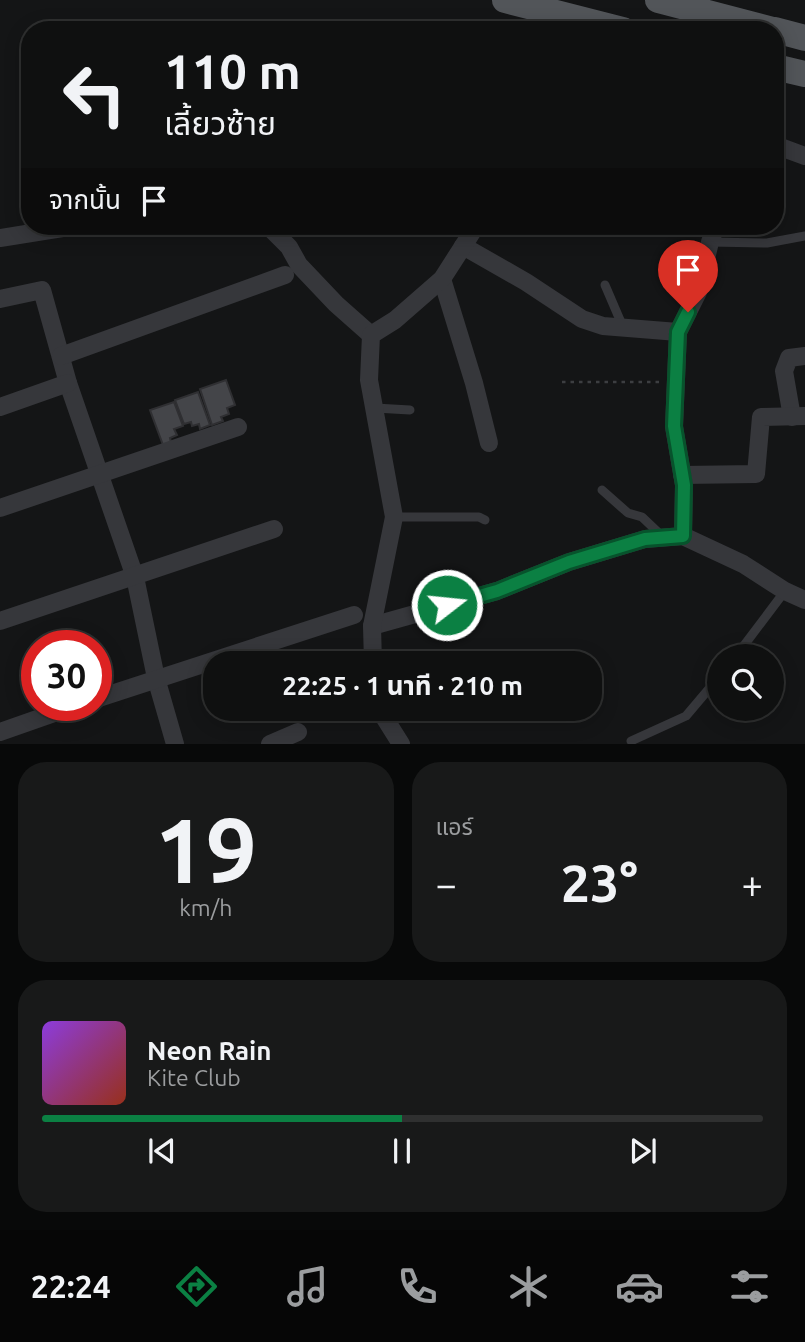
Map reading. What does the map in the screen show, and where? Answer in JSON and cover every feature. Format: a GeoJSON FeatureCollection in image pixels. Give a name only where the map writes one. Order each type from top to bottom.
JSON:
{"type":"FeatureCollection","features":[{"type":"Feature","properties":{"kind":"main road"},"geometry":{"type":"LineString","coordinates":[[505,0],[588,21]]}},
{"type":"Feature","properties":{"kind":"main road"},"geometry":{"type":"LineString","coordinates":[[658,0],[711,6],[750,21]]}},
{"type":"Feature","properties":{"kind":"main road"},"geometry":{"type":"LineString","coordinates":[[784,33],[805,38]]}},
{"type":"Feature","properties":{"kind":"main road"},"geometry":{"type":"LineString","coordinates":[[784,69],[805,75]]}},
{"type":"Feature","properties":{"kind":"street"},"geometry":{"type":"LineString","coordinates":[[784,148],[805,156]]}},
{"type":"Feature","properties":{"kind":"street"},"geometry":{"type":"LineString","coordinates":[[0,238],[21,235]]}},
{"type":"Feature","properties":{"kind":"street"},"geometry":{"type":"LineString","coordinates":[[277,235],[289,247],[299,265],[336,304],[371,335]]}},
{"type":"Feature","properties":{"kind":"street"},"geometry":{"type":"LineString","coordinates":[[371,335],[395,320],[442,279],[470,235]]}},
{"type":"Feature","properties":{"kind":"street"},"geometry":{"type":"LineString","coordinates":[[683,536],[682,475],[674,426],[678,332],[698,292],[713,235]]}},
{"type":"Feature","properties":{"kind":"street"},"geometry":{"type":"LineString","coordinates":[[463,246],[526,282],[582,319],[603,326],[678,332]]}},
{"type":"Feature","properties":{"kind":"street"},"geometry":{"type":"LineString","coordinates":[[61,356],[285,275]]}},
{"type":"Feature","properties":{"kind":"street"},"geometry":{"type":"LineString","coordinates":[[442,279],[474,383],[489,443]]}},
{"type":"Feature","properties":{"kind":"street"},"geometry":{"type":"LineString","coordinates":[[0,299],[42,290],[68,383],[135,577],[156,678],[175,744]]}},
{"type":"Feature","properties":{"kind":"street"},"geometry":{"type":"LineString","coordinates":[[371,335],[369,380],[394,517],[372,626],[373,651]]}},
{"type":"Feature","properties":{"kind":"street"},"geometry":{"type":"LineString","coordinates":[[682,475],[756,474],[761,417],[799,416],[784,371],[789,358],[805,356]]}},
{"type":"Feature","properties":{"kind":"street"},"geometry":{"type":"LineString","coordinates":[[0,407],[68,383]]}},
{"type":"Feature","properties":{"kind":"street"},"geometry":{"type":"LineString","coordinates":[[0,508],[238,427]]}},
{"type":"Feature","properties":{"kind":"street"},"geometry":{"type":"LineString","coordinates":[[0,621],[274,529]]}},
{"type":"Feature","properties":{"kind":"street"},"geometry":{"type":"LineString","coordinates":[[372,626],[497,591],[594,554],[645,539],[663,537],[683,536],[743,564],[785,591],[805,600]]}},
{"type":"Feature","properties":{"kind":"street"},"geometry":{"type":"LineString","coordinates":[[112,693],[354,615]]}},
{"type":"Feature","properties":{"kind":"street"},"geometry":{"type":"LineString","coordinates":[[0,732],[31,721]]}},
{"type":"Feature","properties":{"kind":"street"},"geometry":{"type":"LineString","coordinates":[[387,721],[401,744]]}},
{"type":"Feature","properties":{"kind":"street"},"geometry":{"type":"LineString","coordinates":[[270,744],[298,732]]}},
{"type":"Feature","properties":{"kind":"lane"},"geometry":{"type":"LineString","coordinates":[[719,235],[767,243],[805,236]]}},
{"type":"Feature","properties":{"kind":"lane"},"geometry":{"type":"LineString","coordinates":[[605,285],[623,327]]}},
{"type":"Feature","properties":{"kind":"lane"},"geometry":{"type":"LineString","coordinates":[[375,408],[410,410]]}},
{"type":"Feature","properties":{"kind":"lane"},"geometry":{"type":"LineString","coordinates":[[602,490],[628,513],[642,517],[663,537]]}},
{"type":"Feature","properties":{"kind":"lane"},"geometry":{"type":"LineString","coordinates":[[394,517],[479,517],[485,520]]}},
{"type":"Feature","properties":{"kind":"lane"},"geometry":{"type":"LineString","coordinates":[[745,644],[785,591]]}},
{"type":"Feature","properties":{"kind":"lane"},"geometry":{"type":"LineString","coordinates":[[631,741],[686,716],[707,691]]}},
{"type":"Feature","properties":{"kind":"path"},"geometry":{"type":"LineString","coordinates":[[562,382],[676,382]]}},
{"type":"Feature","properties":{"kind":"building"},"geometry":{"type":"Polygon","coordinates":[[[226,380],[235,405],[227,408],[229,414],[221,417],[223,421],[212,425],[200,389],[226,380]]]}},
{"type":"Feature","properties":{"kind":"building"},"geometry":{"type":"Polygon","coordinates":[[[198,392],[210,425],[200,429],[199,424],[184,424],[175,400],[198,392]]]}},
{"type":"Feature","properties":{"kind":"building"},"geometry":{"type":"Polygon","coordinates":[[[174,402],[183,426],[174,429],[177,435],[170,438],[171,442],[163,445],[150,410],[174,402]]]}},
{"type":"Feature","properties":{"kind":"route"},"geometry":{"type":"LineString","coordinates":[[447,605],[497,591],[569,562],[645,539],[683,536],[684,485],[674,426],[678,332],[688,312]]}}]}
